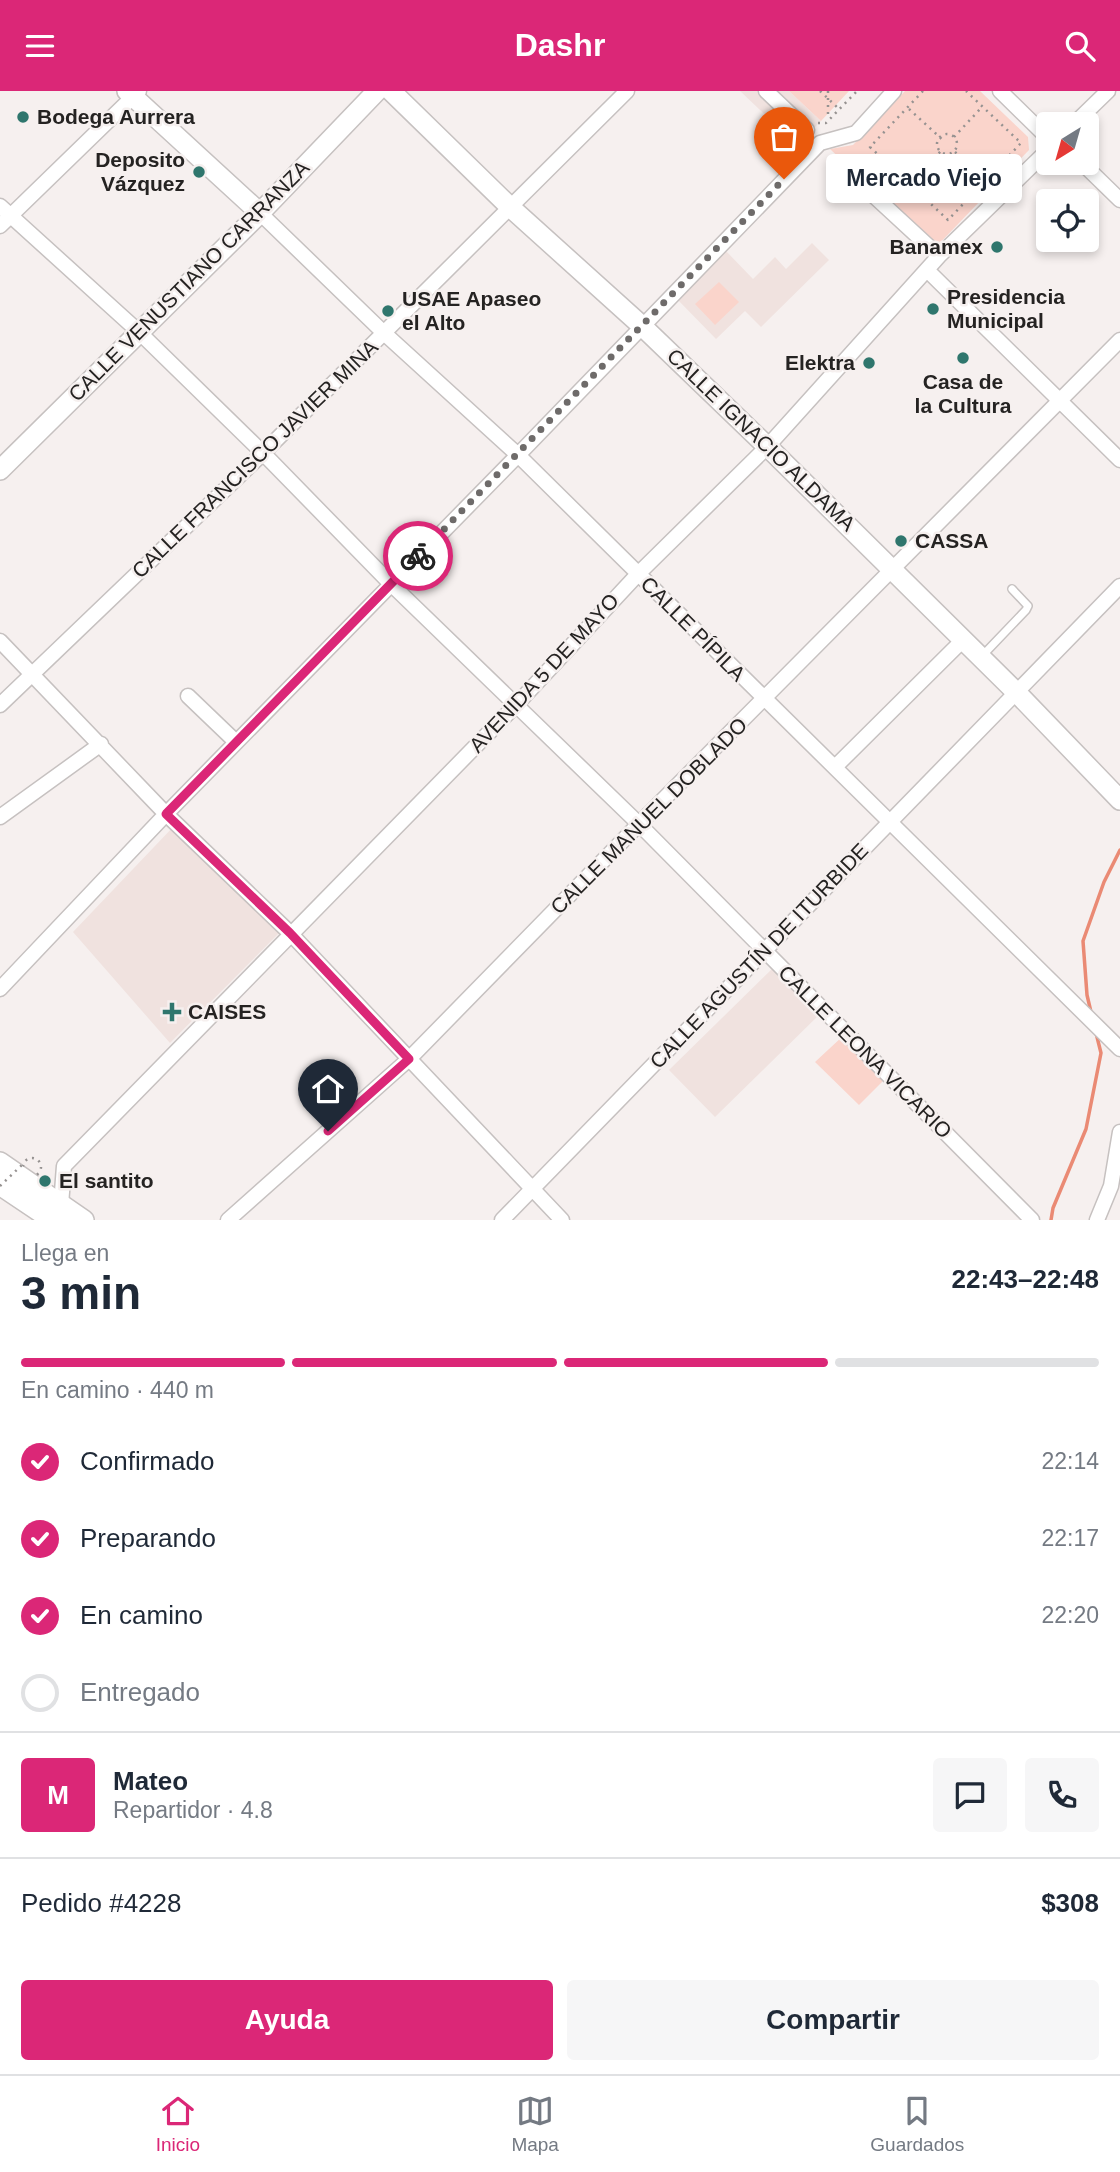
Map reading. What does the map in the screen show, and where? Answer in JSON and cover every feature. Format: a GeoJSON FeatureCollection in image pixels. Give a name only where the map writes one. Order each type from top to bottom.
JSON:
{"type":"FeatureCollection","features":[{"type":"Feature","properties":{"kind":"highway"},"geometry":{"type":"LineString","coordinates":[[0,1181],[59,1212]]}},
{"type":"Feature","properties":{"kind":"highway"},"geometry":{"type":"LineString","coordinates":[[0,1200],[29,1220]]}},
{"type":"Feature","properties":{"kind":"street","name":"CALLE VENUSTIANO CARRANZA"},"geometry":{"type":"LineString","coordinates":[[0,470],[260,213],[377,91]]}},
{"type":"Feature","properties":{"kind":"street","name":"CALLE IGNACIO ALDAMA"},"geometry":{"type":"LineString","coordinates":[[391,91],[510,207],[642,326],[893,569],[1120,800]]}},
{"type":"Feature","properties":{"kind":"street","name":"CALLE FRANCISCO JAVIER MINA"},"geometry":{"type":"LineString","coordinates":[[0,705],[263,453],[627,91]]}},
{"type":"Feature","properties":{"kind":"street"},"geometry":{"type":"LineString","coordinates":[[766,91],[814,136]]}},
{"type":"Feature","properties":{"kind":"street"},"geometry":{"type":"LineString","coordinates":[[0,989],[166,814],[642,326],[814,136],[856,132],[894,91]]}},
{"type":"Feature","properties":{"kind":"street"},"geometry":{"type":"LineString","coordinates":[[1000,91],[1036,126]]}},
{"type":"Feature","properties":{"kind":"street"},"geometry":{"type":"LineString","coordinates":[[1086,112],[1108,91]]}},
{"type":"Feature","properties":{"kind":"street"},"geometry":{"type":"LineString","coordinates":[[3,216],[133,93],[260,213]]}},
{"type":"Feature","properties":{"kind":"street","name":"AVENIDA 5 DE MAYO"},"geometry":{"type":"LineString","coordinates":[[59,1212],[64,1166],[516,705],[638,574],[767,447],[939,256],[1036,162]]}},
{"type":"Feature","properties":{"kind":"street"},"geometry":{"type":"LineString","coordinates":[[1094,175],[1120,200]]}},
{"type":"Feature","properties":{"kind":"street"},"geometry":{"type":"LineString","coordinates":[[873,195],[939,256]]}},
{"type":"Feature","properties":{"kind":"street","name":"CALLE PÍPILA"},"geometry":{"type":"LineString","coordinates":[[260,213],[384,333],[518,455],[1118,1047]]}},
{"type":"Feature","properties":{"kind":"street","name":"CALLE LEONA VICARIO"},"geometry":{"type":"LineString","coordinates":[[3,216],[139,332],[263,453],[391,584],[639,824],[1032,1220]]}},
{"type":"Feature","properties":{"kind":"street"},"geometry":{"type":"LineString","coordinates":[[927,270],[1120,460]]}},
{"type":"Feature","properties":{"kind":"street","name":"CALLE MANUEL DOBLADO"},"geometry":{"type":"LineString","coordinates":[[228,1220],[409,1059],[1120,340]]}},
{"type":"Feature","properties":{"kind":"street","name":"CALLE AGUSTÍN DE ITURBIDE"},"geometry":{"type":"LineString","coordinates":[[502,1220],[1120,586]]}},
{"type":"Feature","properties":{"kind":"street"},"geometry":{"type":"LineString","coordinates":[[0,641],[166,814],[290,933],[562,1220]]}},
{"type":"Feature","properties":{"kind":"street"},"geometry":{"type":"LineString","coordinates":[[835,768],[962,641]]}},
{"type":"Feature","properties":{"kind":"street"},"geometry":{"type":"LineString","coordinates":[[188,696],[236,742]]}},
{"type":"Feature","properties":{"kind":"street"},"geometry":{"type":"LineString","coordinates":[[0,817],[101,744]]}},
{"type":"Feature","properties":{"kind":"street"},"geometry":{"type":"LineString","coordinates":[[1097,1220],[1114,1194],[1120,1132]]}},
{"type":"Feature","properties":{"kind":"street"},"geometry":{"type":"LineString","coordinates":[[0,1162],[59,1212],[83,1220]]}},
{"type":"Feature","properties":{"kind":"lane"},"geometry":{"type":"LineString","coordinates":[[980,658],[1026,610],[1028,605],[1012,589]]}},
{"type":"Feature","properties":{"kind":"path"},"geometry":{"type":"LineString","coordinates":[[820,91],[839,109]]}},
{"type":"Feature","properties":{"kind":"path"},"geometry":{"type":"LineString","coordinates":[[828,91],[828,121]]}},
{"type":"Feature","properties":{"kind":"path"},"geometry":{"type":"LineString","coordinates":[[814,136],[814,124],[825,124],[857,91]]}},
{"type":"Feature","properties":{"kind":"path"},"geometry":{"type":"LineString","coordinates":[[923,91],[870,147],[948,220],[1021,143],[966,91]]}},
{"type":"Feature","properties":{"kind":"path"},"geometry":{"type":"LineString","coordinates":[[908,107],[944,142]]}},
{"type":"Feature","properties":{"kind":"path"},"geometry":{"type":"LineString","coordinates":[[954,137],[982,107]]}},
{"type":"Feature","properties":{"kind":"path"},"geometry":{"type":"LineString","coordinates":[[946,134],[954,137],[957,145],[954,151],[941,151],[937,145],[940,138],[946,134]]}},
{"type":"Feature","properties":{"kind":"path"},"geometry":{"type":"LineString","coordinates":[[909,183],[941,151]]}},
{"type":"Feature","properties":{"kind":"path"},"geometry":{"type":"LineString","coordinates":[[954,151],[986,180]]}},
{"type":"Feature","properties":{"kind":"path"},"geometry":{"type":"LineString","coordinates":[[0,1186],[25,1162]]}},
{"type":"Feature","properties":{"kind":"shaded area"},"geometry":{"type":"Polygon","coordinates":[[[740,91],[789,91],[821,121],[797,145],[740,91]]]}},
{"type":"Feature","properties":{"kind":"shaded area"},"geometry":{"type":"Polygon","coordinates":[[[789,91],[849,91],[821,121],[789,91]]]}},
{"type":"Feature","properties":{"kind":"shaded area"},"geometry":{"type":"Polygon","coordinates":[[[905,91],[980,91],[1028,137],[1029,150],[935,248],[830,149],[853,145],[905,91]]]}},
{"type":"Feature","properties":{"kind":"shaded area"},"geometry":{"type":"Polygon","coordinates":[[[812,243],[829,260],[761,327],[745,311],[716,339],[677,299],[726,251],[753,279],[775,257],[786,269],[812,243]]]}},
{"type":"Feature","properties":{"kind":"shaded area"},"geometry":{"type":"Polygon","coordinates":[[[719,282],[739,302],[715,325],[695,304],[719,282]]]}},
{"type":"Feature","properties":{"kind":"shaded area"},"geometry":{"type":"Polygon","coordinates":[[[174,826],[280,932],[170,1043],[73,932],[174,826]]]}},
{"type":"Feature","properties":{"kind":"shaded area"},"geometry":{"type":"Polygon","coordinates":[[[775,966],[821,1013],[715,1117],[669,1070],[775,966]]]}},
{"type":"Feature","properties":{"kind":"shaded area"},"geometry":{"type":"Polygon","coordinates":[[[843,1036],[886,1078],[859,1105],[815,1062],[843,1036]]]}},
{"type":"Feature","properties":{"kind":"waterway"},"geometry":{"type":"LineString","coordinates":[[1091,1012],[1083,941],[1104,882],[1120,850]]}},
{"type":"Feature","properties":{"kind":"waterway"},"geometry":{"type":"LineString","coordinates":[[1051,1220],[1053,1208],[1086,1129],[1101,1053],[1096,1033]]}},
{"type":"Feature","properties":{"kind":"way so far"},"geometry":{"type":"LineString","coordinates":[[418,556],[784,179]]}},
{"type":"Feature","properties":{"kind":"place","name":"Bodega Aurrera"},"geometry":{"type":"Point","coordinates":[23,117]}},
{"type":"Feature","properties":{"kind":"place","name":"Deposito Vázquez"},"geometry":{"type":"Point","coordinates":[199,172]}},
{"type":"Feature","properties":{"kind":"place","name":"Mercado Viejo"},"geometry":{"type":"Point","coordinates":[784,179]}},
{"type":"Feature","properties":{"kind":"place","name":"Banamex"},"geometry":{"type":"Point","coordinates":[997,247]}},
{"type":"Feature","properties":{"kind":"place","name":"Presidencia Municipal"},"geometry":{"type":"Point","coordinates":[933,309]}},
{"type":"Feature","properties":{"kind":"place","name":"USAE Apaseo el Alto"},"geometry":{"type":"Point","coordinates":[388,311]}},
{"type":"Feature","properties":{"kind":"place","name":"Casa de la Cultura"},"geometry":{"type":"Point","coordinates":[963,358]}},
{"type":"Feature","properties":{"kind":"place","name":"Elektra"},"geometry":{"type":"Point","coordinates":[869,363]}},
{"type":"Feature","properties":{"kind":"place","name":"CASSA"},"geometry":{"type":"Point","coordinates":[901,541]}},
{"type":"Feature","properties":{"kind":"place","name":"CAISES"},"geometry":{"type":"Point","coordinates":[172,1012]}},
{"type":"Feature","properties":{"kind":"place","name":"El santito"},"geometry":{"type":"Point","coordinates":[45,1181]}},
{"type":"Feature","properties":{"kind":"route"},"geometry":{"type":"LineString","coordinates":[[328,1131],[409,1059],[290,933],[166,814],[418,556]]}}]}
